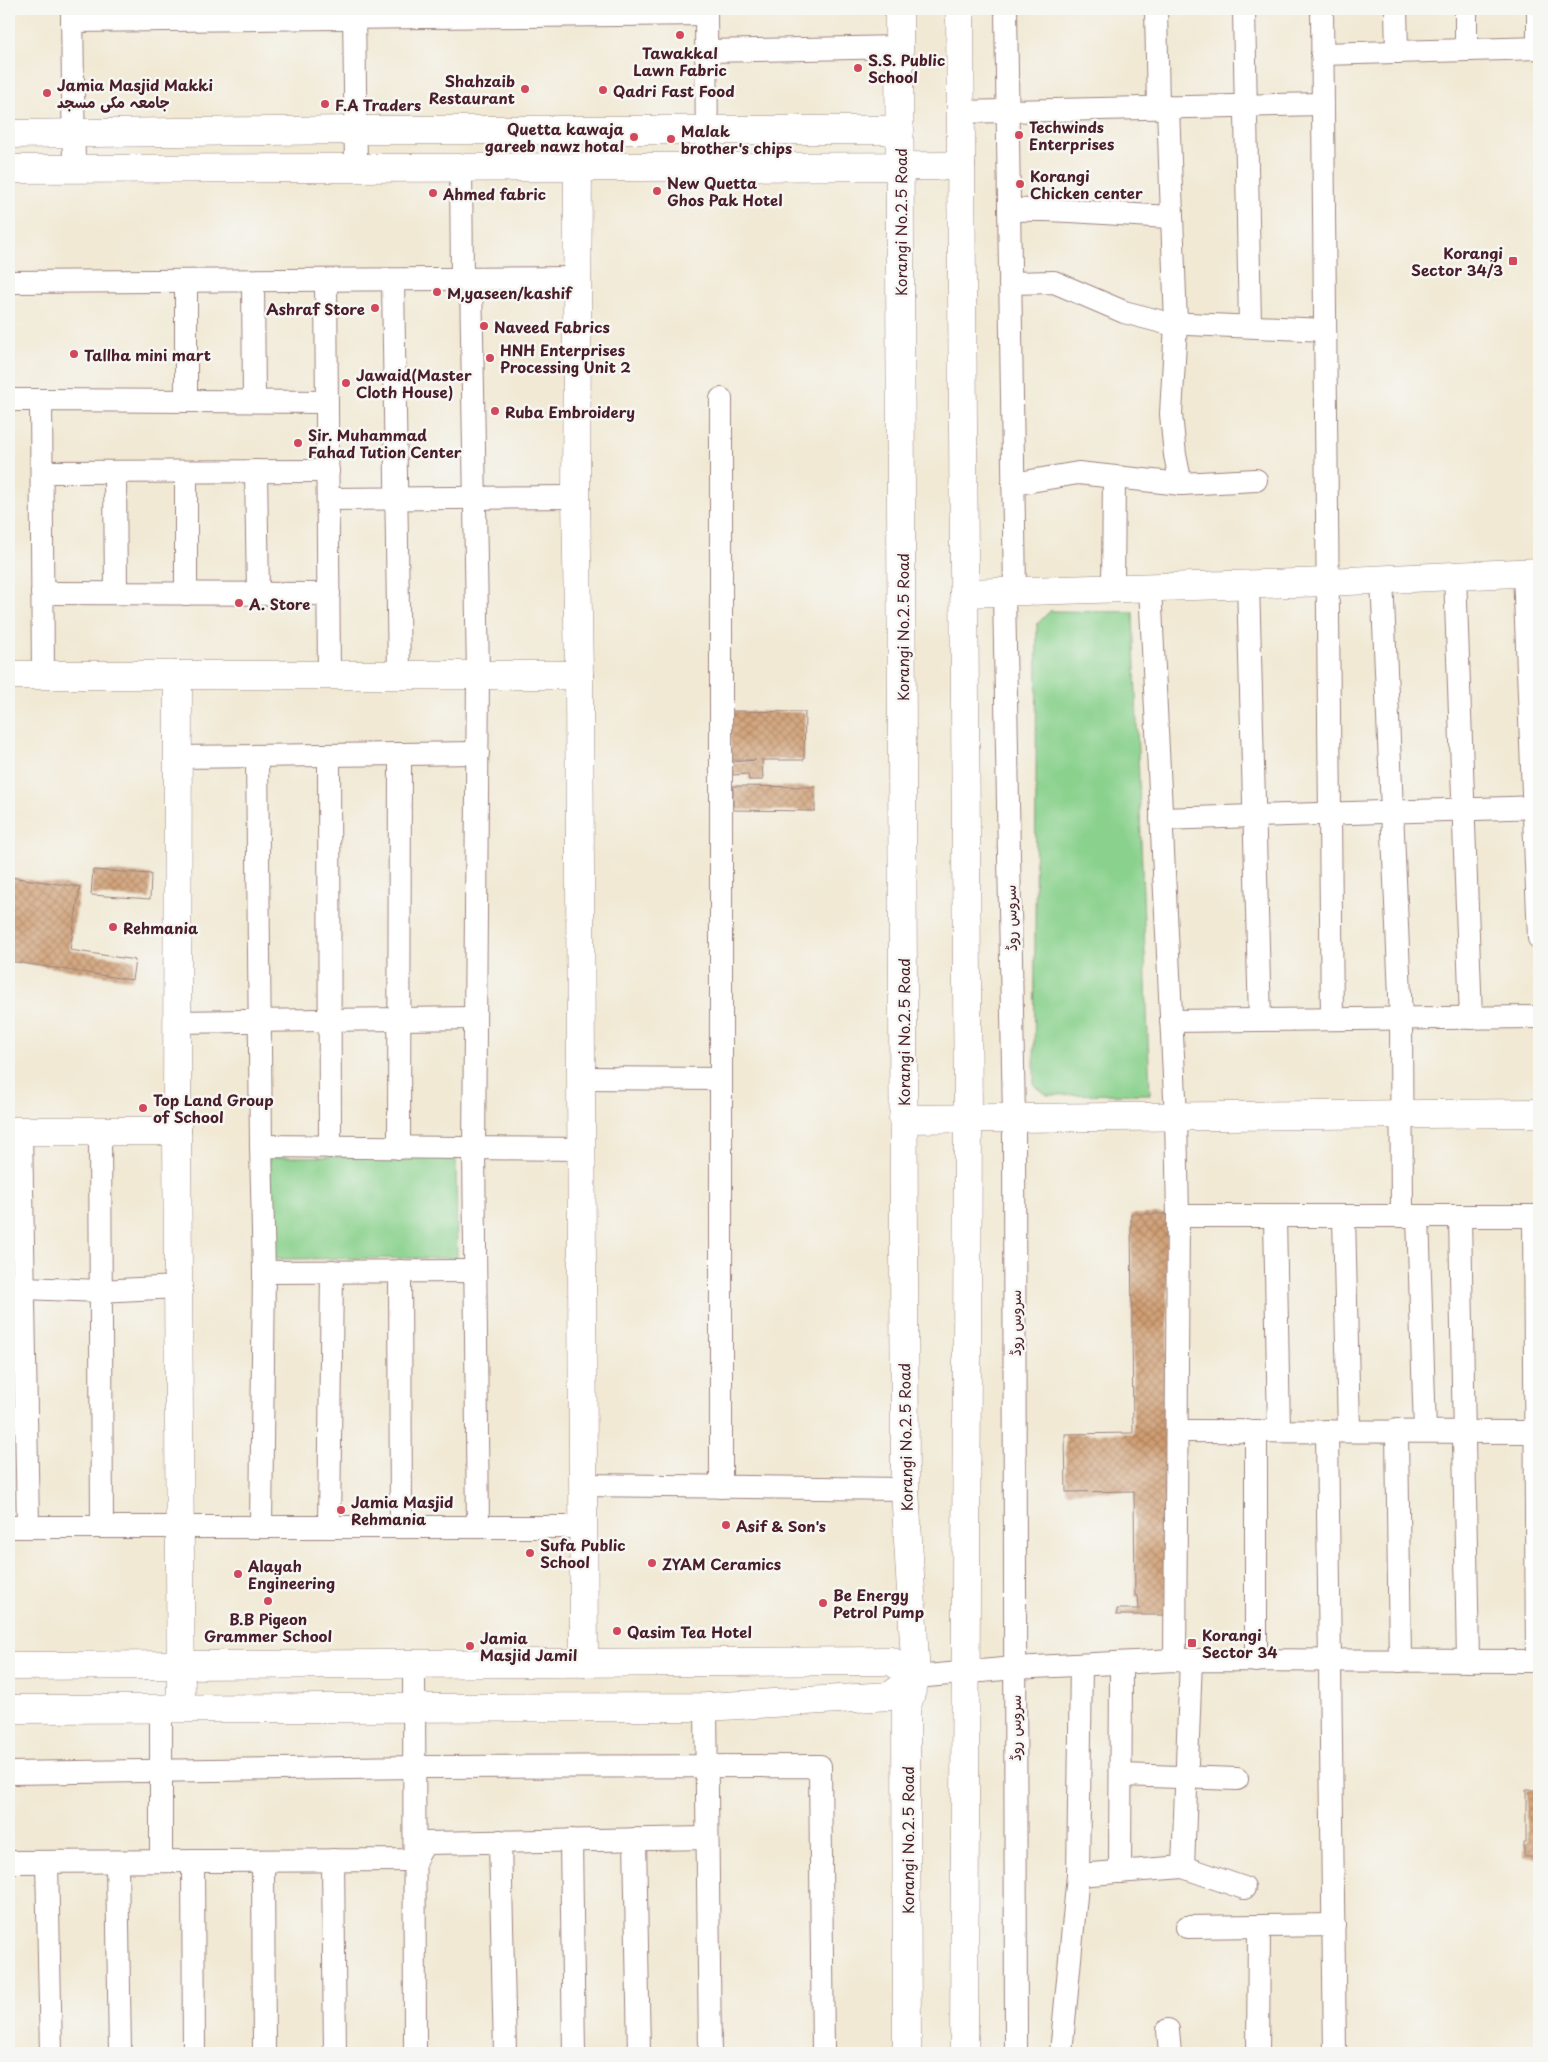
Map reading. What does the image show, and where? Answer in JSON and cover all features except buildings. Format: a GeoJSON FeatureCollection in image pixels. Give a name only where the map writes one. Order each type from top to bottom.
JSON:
{"type":"FeatureCollection","features":[{"type":"Feature","properties":{"kind":"street","name":"Korangi No.2.5 Road"},"geometry":{"type":"LineString","coordinates":[[899,9],[905,1489],[916,1677],[906,1709],[907,2053]]}},
{"type":"Feature","properties":{"kind":"street"},"geometry":{"type":"LineString","coordinates":[[960,9],[968,1119],[964,2053]]}},
{"type":"Feature","properties":{"kind":"street","name":"سروس روڈ"},"geometry":{"type":"LineString","coordinates":[[1006,9],[1013,484],[1009,593],[1014,1118],[1016,2053]]}},
{"type":"Feature","properties":{"kind":"street"},"geometry":{"type":"LineString","coordinates":[[1156,9],[1172,217],[1176,324],[1171,414],[1174,448],[1181,484]]}},
{"type":"Feature","properties":{"kind":"street"},"geometry":{"type":"LineString","coordinates":[[1244,9],[1250,326]]}},
{"type":"Feature","properties":{"kind":"street"},"geometry":{"type":"LineString","coordinates":[[1322,9],[1332,1020]]}},
{"type":"Feature","properties":{"kind":"street"},"geometry":{"type":"LineString","coordinates":[[1396,9],[1397,52]]}},
{"type":"Feature","properties":{"kind":"street"},"geometry":{"type":"LineString","coordinates":[[1466,9],[1466,50]]}},
{"type":"Feature","properties":{"kind":"street"},"geometry":{"type":"LineString","coordinates":[[1322,54],[1539,48],[1538,9]]}},
{"type":"Feature","properties":{"kind":"street"},"geometry":{"type":"LineString","coordinates":[[74,168],[72,15],[354,13],[706,12],[707,166]]}},
{"type":"Feature","properties":{"kind":"street"},"geometry":{"type":"LineString","coordinates":[[354,13],[356,167]]}},
{"type":"Feature","properties":{"kind":"street"},"geometry":{"type":"LineString","coordinates":[[706,51],[900,47]]}},
{"type":"Feature","properties":{"kind":"street"},"geometry":{"type":"LineString","coordinates":[[961,112],[1322,104]]}},
{"type":"Feature","properties":{"kind":"street"},"geometry":{"type":"LineString","coordinates":[[9,134],[356,130],[900,130]]}},
{"type":"Feature","properties":{"kind":"street"},"geometry":{"type":"LineString","coordinates":[[578,166],[576,497],[579,675],[584,1662]]}},
{"type":"Feature","properties":{"kind":"street"},"geometry":{"type":"LineString","coordinates":[[9,169],[961,166]]}},
{"type":"Feature","properties":{"kind":"street"},"geometry":{"type":"LineString","coordinates":[[461,167],[475,499],[478,675],[474,1148],[478,1527]]}},
{"type":"Feature","properties":{"kind":"street"},"geometry":{"type":"LineString","coordinates":[[1009,210],[1048,208],[1091,213],[1172,217]]}},
{"type":"Feature","properties":{"kind":"street"},"geometry":{"type":"LineString","coordinates":[[9,282],[253,282],[578,278]]}},
{"type":"Feature","properties":{"kind":"street"},"geometry":{"type":"LineString","coordinates":[[393,280],[399,675]]}},
{"type":"Feature","properties":{"kind":"street"},"geometry":{"type":"LineString","coordinates":[[186,281],[186,401]]}},
{"type":"Feature","properties":{"kind":"street"},"geometry":{"type":"LineString","coordinates":[[326,281],[329,675]]}},
{"type":"Feature","properties":{"kind":"street"},"geometry":{"type":"LineString","coordinates":[[253,282],[254,401]]}},
{"type":"Feature","properties":{"kind":"street"},"geometry":{"type":"LineString","coordinates":[[1010,283],[1054,282],[1150,321],[1176,324],[1325,330]]}},
{"type":"Feature","properties":{"kind":"street"},"geometry":{"type":"LineString","coordinates":[[721,399],[721,1487]]}},
{"type":"Feature","properties":{"kind":"street"},"geometry":{"type":"LineString","coordinates":[[9,400],[327,402]]}},
{"type":"Feature","properties":{"kind":"street"},"geometry":{"type":"LineString","coordinates":[[41,400],[43,675]]}},
{"type":"Feature","properties":{"kind":"street"},"geometry":{"type":"LineString","coordinates":[[256,471],[258,594]]}},
{"type":"Feature","properties":{"kind":"street"},"geometry":{"type":"LineString","coordinates":[[42,472],[328,471]]}},
{"type":"Feature","properties":{"kind":"street"},"geometry":{"type":"LineString","coordinates":[[115,472],[116,593]]}},
{"type":"Feature","properties":{"kind":"street"},"geometry":{"type":"LineString","coordinates":[[186,472],[186,594]]}},
{"type":"Feature","properties":{"kind":"street"},"geometry":{"type":"LineString","coordinates":[[1013,484],[1078,473],[1181,484],[1256,480]]}},
{"type":"Feature","properties":{"kind":"street"},"geometry":{"type":"LineString","coordinates":[[1113,589],[1114,477]]}},
{"type":"Feature","properties":{"kind":"street"},"geometry":{"type":"LineString","coordinates":[[328,499],[576,497]]}},
{"type":"Feature","properties":{"kind":"street"},"geometry":{"type":"LineString","coordinates":[[964,593],[1328,582],[1532,572],[1539,938]]}},
{"type":"Feature","properties":{"kind":"street"},"geometry":{"type":"LineString","coordinates":[[1455,575],[1471,1018]]}},
{"type":"Feature","properties":{"kind":"street"},"geometry":{"type":"LineString","coordinates":[[1382,578],[1401,1019],[1401,1114],[1425,1430]]}},
{"type":"Feature","properties":{"kind":"street"},"geometry":{"type":"LineString","coordinates":[[1248,583],[1260,1020]]}},
{"type":"Feature","properties":{"kind":"street"},"geometry":{"type":"LineString","coordinates":[[1150,587],[1176,1116],[1178,1216],[1177,1431],[1186,1776],[1183,1867]]}},
{"type":"Feature","properties":{"kind":"street"},"geometry":{"type":"LineString","coordinates":[[42,593],[329,594]]}},
{"type":"Feature","properties":{"kind":"street"},"geometry":{"type":"LineString","coordinates":[[9,675],[579,675]]}},
{"type":"Feature","properties":{"kind":"street"},"geometry":{"type":"LineString","coordinates":[[161,1861],[161,1770],[180,1665],[177,1131],[178,675]]}},
{"type":"Feature","properties":{"kind":"street"},"geometry":{"type":"LineString","coordinates":[[178,757],[478,753]]}},
{"type":"Feature","properties":{"kind":"street"},"geometry":{"type":"LineString","coordinates":[[399,1148],[400,754]]}},
{"type":"Feature","properties":{"kind":"street"},"geometry":{"type":"LineString","coordinates":[[329,755],[330,1147]]}},
{"type":"Feature","properties":{"kind":"street"},"geometry":{"type":"LineString","coordinates":[[257,756],[259,1021],[264,1272],[261,1526]]}},
{"type":"Feature","properties":{"kind":"street"},"geometry":{"type":"LineString","coordinates":[[1161,819],[1536,807]]}},
{"type":"Feature","properties":{"kind":"street"},"geometry":{"type":"LineString","coordinates":[[177,1022],[475,1018]]}},
{"type":"Feature","properties":{"kind":"street"},"geometry":{"type":"LineString","coordinates":[[1171,1021],[1539,1018]]}},
{"type":"Feature","properties":{"kind":"street"},"geometry":{"type":"LineString","coordinates":[[581,1078],[721,1079]]}},
{"type":"Feature","properties":{"kind":"street"},"geometry":{"type":"LineString","coordinates":[[903,1119],[1539,1113]]}},
{"type":"Feature","properties":{"kind":"street"},"geometry":{"type":"LineString","coordinates":[[177,1131],[15,1131],[24,1288],[17,1345],[19,1527],[583,1527]]}},
{"type":"Feature","properties":{"kind":"street"},"geometry":{"type":"LineString","coordinates":[[100,1131],[102,1526]]}},
{"type":"Feature","properties":{"kind":"street"},"geometry":{"type":"LineString","coordinates":[[261,1146],[581,1148]]}},
{"type":"Feature","properties":{"kind":"street"},"geometry":{"type":"LineString","coordinates":[[9,1709],[706,1707],[890,1696],[916,1677],[967,1674],[1014,1668],[1183,1660],[1538,1661],[1536,1216],[1178,1216]]}},
{"type":"Feature","properties":{"kind":"street"},"geometry":{"type":"LineString","coordinates":[[1275,1216],[1280,1430]]}},
{"type":"Feature","properties":{"kind":"street"},"geometry":{"type":"LineString","coordinates":[[1335,2053],[1329,1660],[1344,1216]]}},
{"type":"Feature","properties":{"kind":"street"},"geometry":{"type":"LineString","coordinates":[[1460,1216],[1468,1661]]}},
{"type":"Feature","properties":{"kind":"street"},"geometry":{"type":"LineString","coordinates":[[329,1526],[332,1271]]}},
{"type":"Feature","properties":{"kind":"street"},"geometry":{"type":"LineString","coordinates":[[400,1271],[401,1527]]}},
{"type":"Feature","properties":{"kind":"street"},"geometry":{"type":"LineString","coordinates":[[264,1272],[475,1271]]}},
{"type":"Feature","properties":{"kind":"street"},"geometry":{"type":"LineString","coordinates":[[24,1288],[100,1291],[178,1287]]}},
{"type":"Feature","properties":{"kind":"street"},"geometry":{"type":"LineString","coordinates":[[1397,1430],[1400,1661]]}},
{"type":"Feature","properties":{"kind":"street"},"geometry":{"type":"LineString","coordinates":[[1177,1431],[1464,1430],[1538,1432]]}},
{"type":"Feature","properties":{"kind":"street"},"geometry":{"type":"LineString","coordinates":[[1256,1431],[1256,1661]]}},
{"type":"Feature","properties":{"kind":"street"},"geometry":{"type":"LineString","coordinates":[[583,1486],[905,1489]]}},
{"type":"Feature","properties":{"kind":"street"},"geometry":{"type":"LineString","coordinates":[[9,1666],[891,1661],[916,1677]]}},
{"type":"Feature","properties":{"kind":"street"},"geometry":{"type":"LineString","coordinates":[[1120,1872],[1121,1663]]}},
{"type":"Feature","properties":{"kind":"street"},"geometry":{"type":"LineString","coordinates":[[414,1664],[414,2053]]}},
{"type":"Feature","properties":{"kind":"street"},"geometry":{"type":"LineString","coordinates":[[1062,2053],[1078,1875],[1081,1665]]}},
{"type":"Feature","properties":{"kind":"street"},"geometry":{"type":"LineString","coordinates":[[706,1707],[710,2053]]}},
{"type":"Feature","properties":{"kind":"street"},"geometry":{"type":"LineString","coordinates":[[9,1772],[415,1766],[820,1766],[822,2053]]}},
{"type":"Feature","properties":{"kind":"street"},"geometry":{"type":"LineString","coordinates":[[1121,1775],[1237,1779]]}},
{"type":"Feature","properties":{"kind":"street"},"geometry":{"type":"LineString","coordinates":[[415,1860],[425,1842],[707,1838]]}},
{"type":"Feature","properties":{"kind":"street"},"geometry":{"type":"LineString","coordinates":[[635,1839],[639,2053]]}},
{"type":"Feature","properties":{"kind":"street"},"geometry":{"type":"LineString","coordinates":[[571,1840],[574,2053]]}},
{"type":"Feature","properties":{"kind":"street"},"geometry":{"type":"LineString","coordinates":[[500,1841],[505,2053]]}},
{"type":"Feature","properties":{"kind":"street"},"geometry":{"type":"LineString","coordinates":[[332,1860],[335,2053]]}},
{"type":"Feature","properties":{"kind":"street"},"geometry":{"type":"LineString","coordinates":[[9,1862],[415,1860]]}},
{"type":"Feature","properties":{"kind":"street"},"geometry":{"type":"LineString","coordinates":[[193,1861],[194,2053]]}},
{"type":"Feature","properties":{"kind":"street"},"geometry":{"type":"LineString","coordinates":[[263,1861],[264,2053]]}},
{"type":"Feature","properties":{"kind":"street"},"geometry":{"type":"LineString","coordinates":[[47,1862],[51,2053]]}},
{"type":"Feature","properties":{"kind":"street"},"geometry":{"type":"LineString","coordinates":[[117,1862],[120,2053]]}},
{"type":"Feature","properties":{"kind":"street"},"geometry":{"type":"LineString","coordinates":[[1078,1875],[1183,1867],[1244,1888]]}},
{"type":"Feature","properties":{"kind":"street"},"geometry":{"type":"LineString","coordinates":[[1187,1926],[1334,1925]]}},
{"type":"Feature","properties":{"kind":"street"},"geometry":{"type":"LineString","coordinates":[[1258,2053],[1259,1926]]}},
{"type":"Feature","properties":{"kind":"street"},"geometry":{"type":"LineString","coordinates":[[1168,2030],[1170,2053]]}},
{"type":"Feature","properties":{"kind":"green space"},"geometry":{"type":"Polygon","coordinates":[[[1050,611],[1133,612],[1150,1094],[1047,1095],[1034,1085],[1037,624],[1050,611]]]}},
{"type":"Feature","properties":{"kind":"green space"},"geometry":{"type":"Polygon","coordinates":[[[456,1156],[457,1258],[270,1259],[269,1157],[456,1156]]]}},
{"type":"Feature","properties":{"kind":"place","name":"Tawakkal Lawn Fabric"},"geometry":{"type":"Point","coordinates":[680,35]}},
{"type":"Feature","properties":{"kind":"place","name":"S.S. Public School"},"geometry":{"type":"Point","coordinates":[858,68]}},
{"type":"Feature","properties":{"kind":"place","name":"Shahzaib Restaurant"},"geometry":{"type":"Point","coordinates":[525,89]}},
{"type":"Feature","properties":{"kind":"place","name":"Qadri Fast Food"},"geometry":{"type":"Point","coordinates":[603,90]}},
{"type":"Feature","properties":{"kind":"place","name":"Jamia Masjid Makki جامعہ مکی مسجد"},"geometry":{"type":"Point","coordinates":[47,93]}},
{"type":"Feature","properties":{"kind":"place","name":"F.A Traders"},"geometry":{"type":"Point","coordinates":[325,104]}},
{"type":"Feature","properties":{"kind":"place","name":"Techwinds Enterprises"},"geometry":{"type":"Point","coordinates":[1019,135]}},
{"type":"Feature","properties":{"kind":"place","name":"Quetta kawaja gareeb nawz hotal"},"geometry":{"type":"Point","coordinates":[634,137]}},
{"type":"Feature","properties":{"kind":"place","name":"Malak brother's chips"},"geometry":{"type":"Point","coordinates":[671,139]}},
{"type":"Feature","properties":{"kind":"place","name":"Korangi Chicken center"},"geometry":{"type":"Point","coordinates":[1020,184]}},
{"type":"Feature","properties":{"kind":"place","name":"New Quetta Ghos Pak Hotel"},"geometry":{"type":"Point","coordinates":[657,191]}},
{"type":"Feature","properties":{"kind":"place","name":"Ahmed fabric"},"geometry":{"type":"Point","coordinates":[433,193]}},
{"type":"Feature","properties":{"kind":"place","name":"Korangi Sector 34/3"},"geometry":{"type":"Point","coordinates":[1513,261]}},
{"type":"Feature","properties":{"kind":"place","name":"M,yaseen/kashif"},"geometry":{"type":"Point","coordinates":[437,292]}},
{"type":"Feature","properties":{"kind":"place","name":"Ashraf Store"},"geometry":{"type":"Point","coordinates":[375,308]}},
{"type":"Feature","properties":{"kind":"place","name":"Naveed Fabrics"},"geometry":{"type":"Point","coordinates":[484,326]}},
{"type":"Feature","properties":{"kind":"place","name":"Tallha mini mart"},"geometry":{"type":"Point","coordinates":[74,354]}},
{"type":"Feature","properties":{"kind":"place","name":"HNH Enterprises Processing Unit 2"},"geometry":{"type":"Point","coordinates":[490,358]}},
{"type":"Feature","properties":{"kind":"place","name":"Jawaid(Master Cloth House)"},"geometry":{"type":"Point","coordinates":[346,383]}},
{"type":"Feature","properties":{"kind":"place","name":"Ruba Embroidery"},"geometry":{"type":"Point","coordinates":[495,411]}},
{"type":"Feature","properties":{"kind":"place","name":"Sir. Muhammad Fahad Tution Center"},"geometry":{"type":"Point","coordinates":[298,443]}},
{"type":"Feature","properties":{"kind":"place","name":"A. Store"},"geometry":{"type":"Point","coordinates":[239,603]}},
{"type":"Feature","properties":{"kind":"place","name":"Rehmania"},"geometry":{"type":"Point","coordinates":[113,927]}},
{"type":"Feature","properties":{"kind":"place","name":"Top Land Group of School"},"geometry":{"type":"Point","coordinates":[143,1108]}},
{"type":"Feature","properties":{"kind":"place","name":"Jamia Masjid Rehmania"},"geometry":{"type":"Point","coordinates":[341,1510]}},
{"type":"Feature","properties":{"kind":"place","name":"Asif & Son's"},"geometry":{"type":"Point","coordinates":[726,1525]}},
{"type":"Feature","properties":{"kind":"place","name":"Sufa Public School"},"geometry":{"type":"Point","coordinates":[530,1553]}},
{"type":"Feature","properties":{"kind":"place","name":"ZYAM Ceramics"},"geometry":{"type":"Point","coordinates":[652,1563]}},
{"type":"Feature","properties":{"kind":"place","name":"Alayah Engineering"},"geometry":{"type":"Point","coordinates":[238,1574]}},
{"type":"Feature","properties":{"kind":"place","name":"B.B Pigeon Grammer School"},"geometry":{"type":"Point","coordinates":[268,1601]}},
{"type":"Feature","properties":{"kind":"place","name":"Be Energy Petrol Pump"},"geometry":{"type":"Point","coordinates":[823,1603]}},
{"type":"Feature","properties":{"kind":"place","name":"Qasim Tea Hotel"},"geometry":{"type":"Point","coordinates":[617,1631]}},
{"type":"Feature","properties":{"kind":"place","name":"Korangi Sector 34"},"geometry":{"type":"Point","coordinates":[1192,1643]}},
{"type":"Feature","properties":{"kind":"place","name":"Jamia Masjid Jamil"},"geometry":{"type":"Point","coordinates":[470,1646]}}]}
